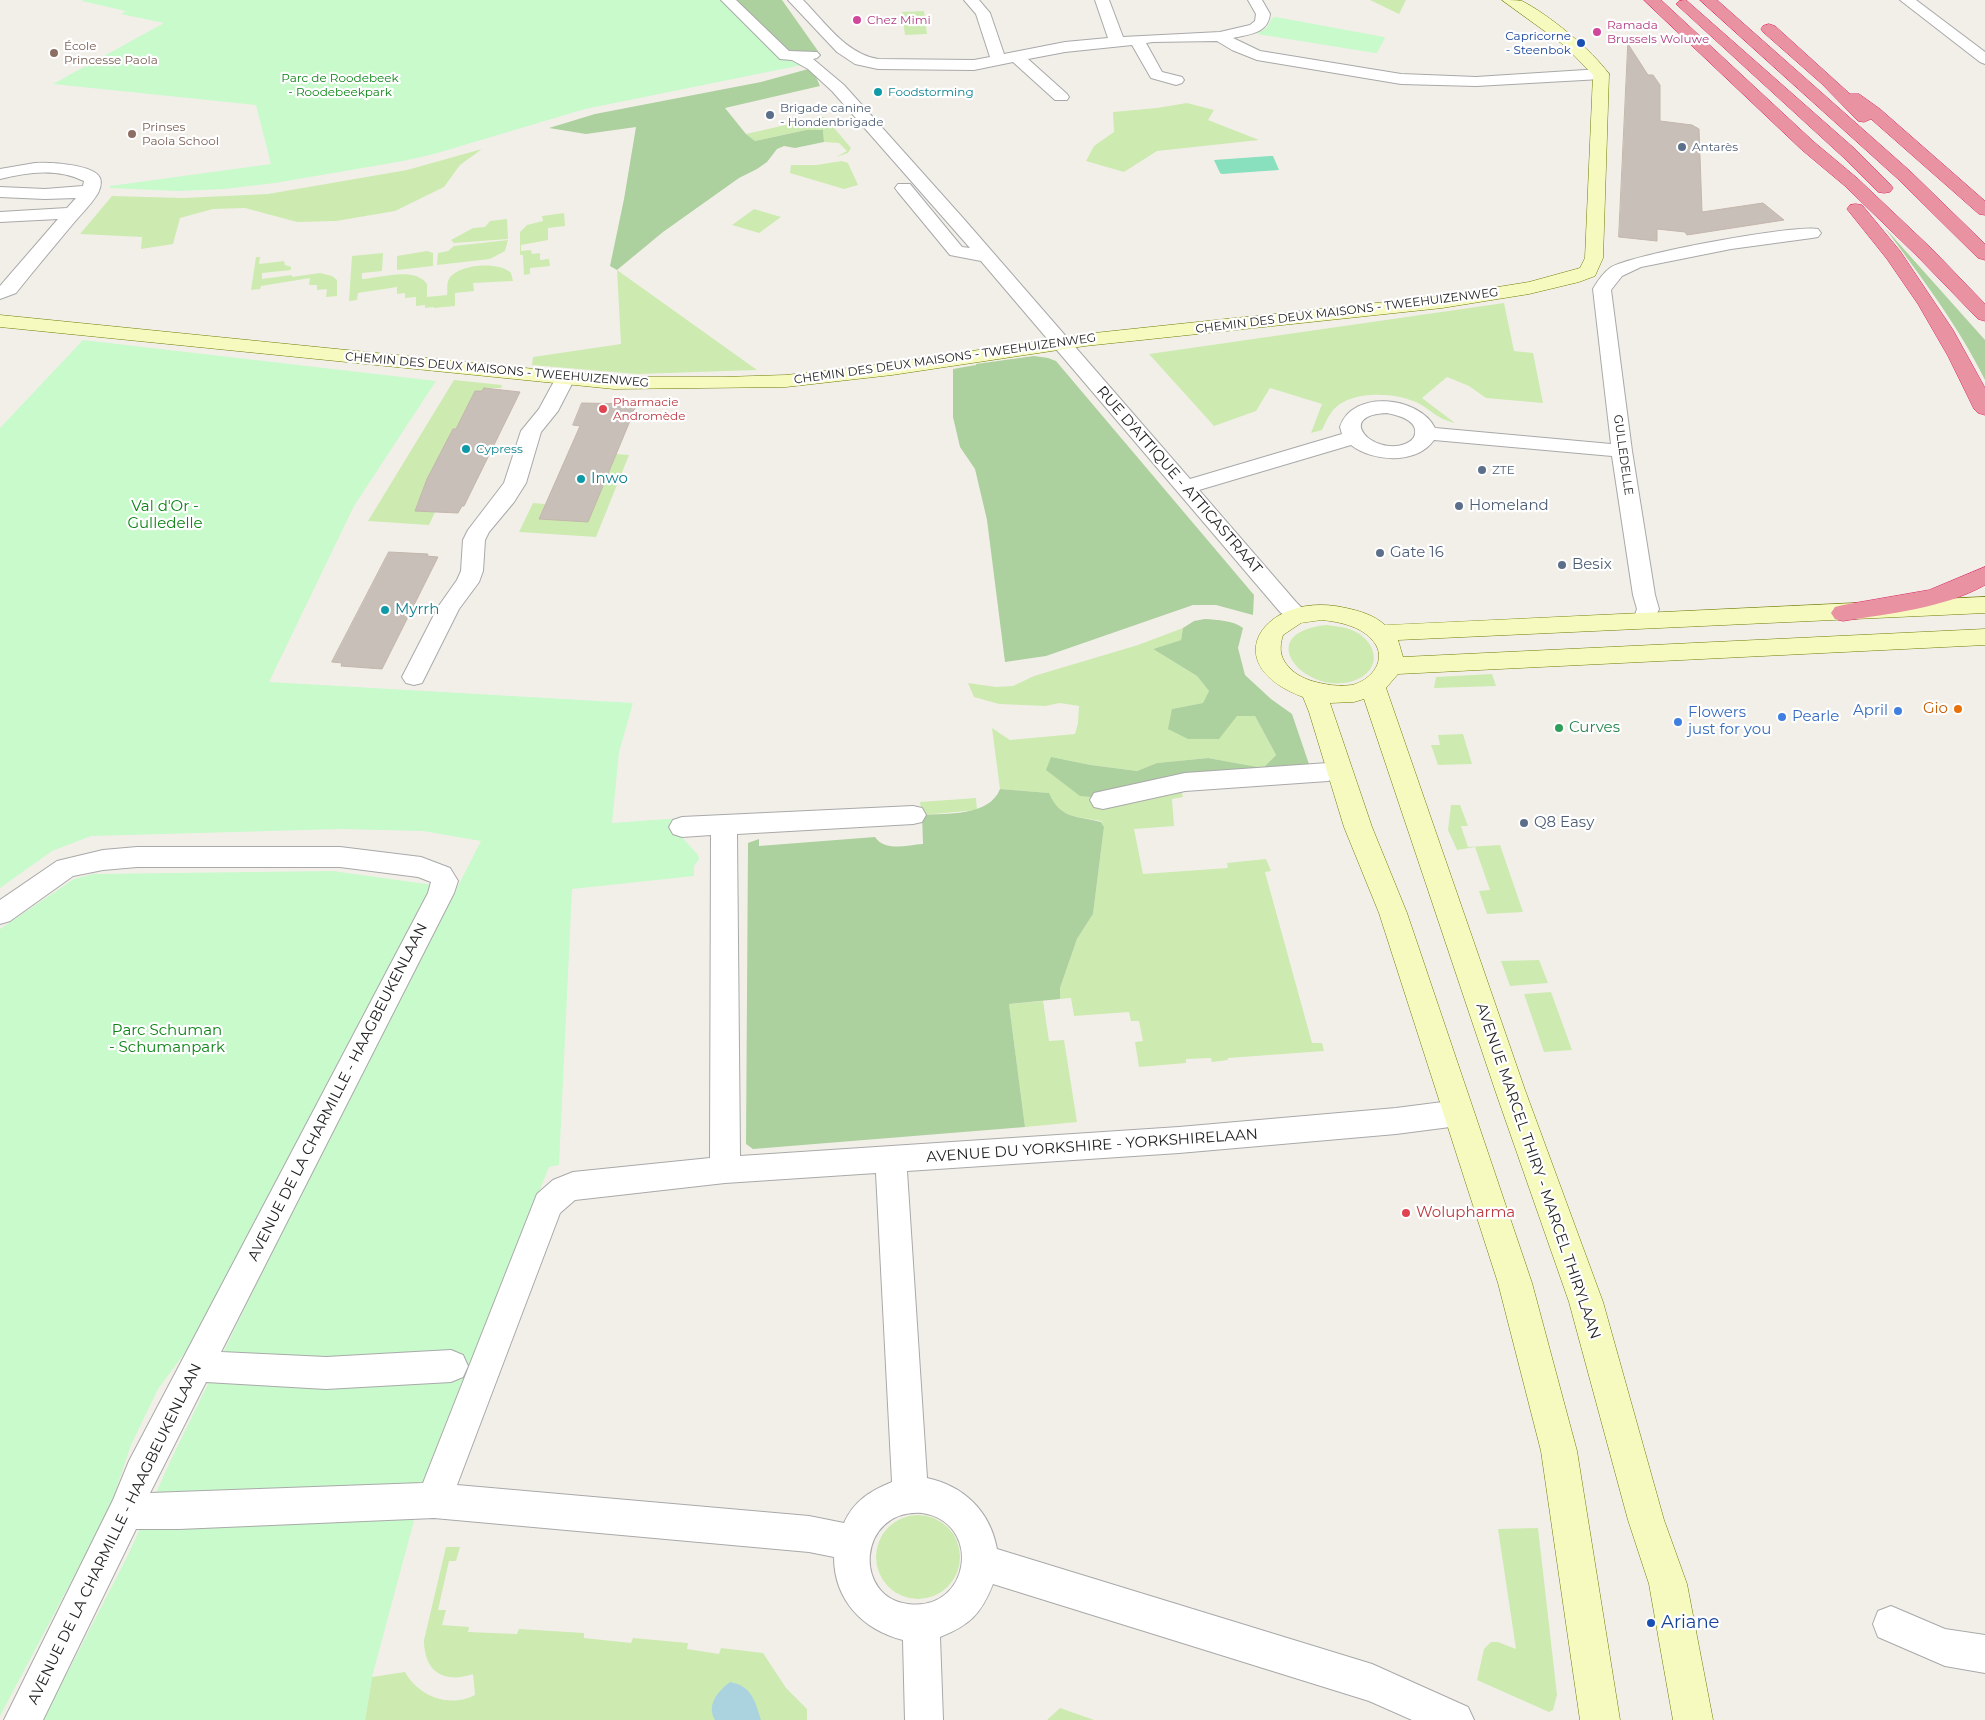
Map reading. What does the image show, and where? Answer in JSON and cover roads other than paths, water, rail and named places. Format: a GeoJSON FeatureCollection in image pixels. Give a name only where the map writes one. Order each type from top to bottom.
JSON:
{"type":"FeatureCollection","features":[{"type":"Feature","properties":{"kind":"highway"},"geometry":{"type":"LineString","coordinates":[[1652,0],[1808,146],[1852,182],[1985,315]]}},
{"type":"Feature","properties":{"kind":"highway"},"geometry":{"type":"LineString","coordinates":[[1679,0],[1849,154],[1898,202]]}},
{"type":"Feature","properties":{"kind":"highway"},"geometry":{"type":"LineString","coordinates":[[1708,0],[1904,175],[1985,254]]}},
{"type":"Feature","properties":{"kind":"highway"},"geometry":{"type":"LineString","coordinates":[[1757,19],[1828,81],[1985,232]]}},
{"type":"Feature","properties":{"kind":"highway"},"geometry":{"type":"LineString","coordinates":[[1828,81],[1874,113],[1985,210]]}},
{"type":"Feature","properties":{"kind":"highway"},"geometry":{"type":"LineString","coordinates":[[1808,146],[1832,182],[1879,234],[1910,276],[1967,370],[1985,410]]}},
{"type":"Feature","properties":{"kind":"highway"},"geometry":{"type":"LineString","coordinates":[[1843,613],[1934,598],[1959,589],[1985,575]]}},
{"type":"Feature","properties":{"kind":"main road"},"geometry":{"type":"LineString","coordinates":[[1510,0],[1576,48],[1591,61],[1601,74]]}},
{"type":"Feature","properties":{"kind":"main road","name":"CHEMIN DES DEUX MAISONS - TWEEHUIZENWEG"},"geometry":{"type":"LineString","coordinates":[[0,321],[614,383],[664,384],[786,380],[892,369],[1061,344],[1442,302],[1529,288],[1572,278],[1588,272],[1596,247],[1601,74]]}},
{"type":"Feature","properties":{"kind":"main road"},"geometry":{"type":"LineString","coordinates":[[1379,633],[1985,605]]}},
{"type":"Feature","properties":{"kind":"main road"},"geometry":{"type":"LineString","coordinates":[[1322,612],[1348,616],[1370,626],[1379,633],[1389,647],[1390,666],[1383,679],[1373,687],[1345,695],[1313,692],[1289,681],[1273,665],[1269,656],[1269,638],[1288,619],[1298,615],[1322,612]]}},
{"type":"Feature","properties":{"kind":"main road"},"geometry":{"type":"LineString","coordinates":[[1390,666],[1985,637]]}},
{"type":"Feature","properties":{"kind":"main road","name":"AVENUE MARCEL THIRY - MARCEL THIRYLAAN"},"geometry":{"type":"LineString","coordinates":[[1373,687],[1510,1090],[1586,1302],[1646,1520],[1668,1584],[1693,1720]]}},
{"type":"Feature","properties":{"kind":"main road"},"geometry":{"type":"LineString","coordinates":[[1313,692],[1322,712],[1336,780],[1358,827],[1393,913],[1515,1283],[1555,1435],[1600,1720]]}},
{"type":"Feature","properties":{"kind":"street","name":"RUE D'ATTIQUE - ATTICASTRAAT"},"geometry":{"type":"LineString","coordinates":[[728,0],[785,56],[796,56],[813,66],[838,88],[875,142],[985,256],[1288,607],[1298,615]]}},
{"type":"Feature","properties":{"kind":"street"},"geometry":{"type":"LineString","coordinates":[[796,0],[842,49],[860,61],[878,64],[974,65],[1018,58],[1065,47],[1136,39],[1220,36],[1255,28],[1262,22],[1262,14],[1255,0]]}},
{"type":"Feature","properties":{"kind":"street"},"geometry":{"type":"LineString","coordinates":[[971,0],[983,13],[999,61]]}},
{"type":"Feature","properties":{"kind":"street"},"geometry":{"type":"LineString","coordinates":[[1102,0],[1117,41]]}},
{"type":"Feature","properties":{"kind":"street"},"geometry":{"type":"LineString","coordinates":[[1907,0],[1985,59]]}},
{"type":"Feature","properties":{"kind":"street"},"geometry":{"type":"LineString","coordinates":[[1220,36],[1237,47],[1257,55],[1408,80],[1488,80],[1601,74]]}},
{"type":"Feature","properties":{"kind":"street"},"geometry":{"type":"LineString","coordinates":[[1136,39],[1156,75],[1176,80]]}},
{"type":"Feature","properties":{"kind":"street"},"geometry":{"type":"LineString","coordinates":[[796,56],[842,49]]}},
{"type":"Feature","properties":{"kind":"street"},"geometry":{"type":"LineString","coordinates":[[1018,58],[1061,97]]}},
{"type":"Feature","properties":{"kind":"street"},"geometry":{"type":"LineString","coordinates":[[0,174],[33,168],[52,168],[81,172],[92,179],[90,192],[74,213],[9,289],[0,294]]}},
{"type":"Feature","properties":{"kind":"street"},"geometry":{"type":"LineString","coordinates":[[892,174],[956,251],[985,256]]}},
{"type":"Feature","properties":{"kind":"street"},"geometry":{"type":"LineString","coordinates":[[0,192],[45,194],[90,192]]}},
{"type":"Feature","properties":{"kind":"street"},"geometry":{"type":"LineString","coordinates":[[0,217],[74,213]]}},
{"type":"Feature","properties":{"kind":"street","name":"GULLEDELLE"},"geometry":{"type":"LineString","coordinates":[[1644,620],[1648,606],[1644,595],[1622,451],[1602,289],[1616,272],[1636,263],[1731,244],[1812,233]]}},
{"type":"Feature","properties":{"kind":"street"},"geometry":{"type":"LineString","coordinates":[[414,677],[449,607],[468,582],[472,571],[476,535],[515,484],[531,431],[548,411],[565,378]]}},
{"type":"Feature","properties":{"kind":"street"},"geometry":{"type":"LineString","coordinates":[[1379,407],[1394,408],[1414,415],[1421,420],[1427,432],[1426,439],[1414,449],[1395,452],[1371,448],[1354,437],[1350,426],[1354,417],[1365,410],[1379,407]]}},
{"type":"Feature","properties":{"kind":"street"},"geometry":{"type":"LineString","coordinates":[[1427,432],[1622,451]]}},
{"type":"Feature","properties":{"kind":"street"},"geometry":{"type":"LineString","coordinates":[[1186,488],[1354,437]]}},
{"type":"Feature","properties":{"kind":"street"},"geometry":{"type":"LineString","coordinates":[[1188,797],[1336,780]]}},
{"type":"Feature","properties":{"kind":"street"},"geometry":{"type":"LineString","coordinates":[[1103,800],[1121,798],[1160,786],[1184,782],[1336,780]]}},
{"type":"Feature","properties":{"kind":"street"},"geometry":{"type":"LineString","coordinates":[[682,827],[913,815]]}},
{"type":"Feature","properties":{"kind":"street"},"geometry":{"type":"LineString","coordinates":[[724,825],[725,1170]]}},
{"type":"Feature","properties":{"kind":"street","name":"AVENUE DE LA CHARMILLE - HAAGBEUKENLAAN"},"geometry":{"type":"LineString","coordinates":[[0,914],[66,868],[103,860],[137,857],[340,856],[421,867],[441,875],[445,881],[441,893],[141,1473],[126,1511],[23,1720]]}},
{"type":"Feature","properties":{"kind":"street","name":"AVENUE DU YORKSHIRE - YORKSHIRELAAN"},"geometry":{"type":"LineString","coordinates":[[434,1500],[548,1204],[564,1190],[586,1183],[725,1170],[1179,1140],[1396,1121],[1458,1113]]}},
{"type":"Feature","properties":{"kind":"street"},"geometry":{"type":"LineString","coordinates":[[890,1160],[910,1493]]}},
{"type":"Feature","properties":{"kind":"street"},"geometry":{"type":"LineString","coordinates":[[196,1366],[326,1373],[451,1366]]}},
{"type":"Feature","properties":{"kind":"street"},"geometry":{"type":"LineString","coordinates":[[910,1493],[929,1494],[946,1500],[962,1511],[972,1527],[979,1545],[979,1565],[975,1582],[966,1598],[938,1620],[921,1624],[900,1623],[881,1615],[866,1602],[856,1584],[854,1570],[854,1543],[862,1525],[875,1509],[892,1499],[910,1493]]}},
{"type":"Feature","properties":{"kind":"street"},"geometry":{"type":"LineString","coordinates":[[126,1511],[179,1511],[434,1500],[809,1534],[854,1543]]}},
{"type":"Feature","properties":{"kind":"street"},"geometry":{"type":"LineString","coordinates":[[979,1565],[994,1566],[1026,1575],[1372,1683],[1456,1720]]}},
{"type":"Feature","properties":{"kind":"street"},"geometry":{"type":"LineString","coordinates":[[921,1624],[924,1720]]}},
{"type":"Feature","properties":{"kind":"street"},"geometry":{"type":"LineString","coordinates":[[1891,1624],[1945,1647],[1985,1654]]}},
{"type":"Feature","properties":{"kind":"water"},"geometry":{"type":"Polygon","coordinates":[[[730,1682],[743,1687],[752,1695],[761,1720],[715,1720],[712,1709],[713,1704],[721,1690],[730,1682]]]}},
{"type":"Feature","properties":{"kind":"place","name":"Chez Mimi"},"geometry":{"type":"Point","coordinates":[857,20]}},
{"type":"Feature","properties":{"kind":"place","name":"Ramada Brussels Woluwe"},"geometry":{"type":"Point","coordinates":[1597,32]}},
{"type":"Feature","properties":{"kind":"place","name":"Capricorne - Steenbok"},"geometry":{"type":"Point","coordinates":[1581,43]}},
{"type":"Feature","properties":{"kind":"place","name":"École Princesse Paola"},"geometry":{"type":"Point","coordinates":[54,53]}},
{"type":"Feature","properties":{"kind":"place","name":"Foodstorming"},"geometry":{"type":"Point","coordinates":[878,92]}},
{"type":"Feature","properties":{"kind":"place","name":"Brigade canine - Hondenbrigade"},"geometry":{"type":"Point","coordinates":[770,115]}},
{"type":"Feature","properties":{"kind":"place","name":"Prinses Paola School"},"geometry":{"type":"Point","coordinates":[132,134]}},
{"type":"Feature","properties":{"kind":"place","name":"Antarès"},"geometry":{"type":"Point","coordinates":[1682,147]}},
{"type":"Feature","properties":{"kind":"place","name":"Pharmacie Andromède"},"geometry":{"type":"Point","coordinates":[603,409]}},
{"type":"Feature","properties":{"kind":"place","name":"Cypress"},"geometry":{"type":"Point","coordinates":[466,449]}},
{"type":"Feature","properties":{"kind":"place","name":"ZTE"},"geometry":{"type":"Point","coordinates":[1482,470]}},
{"type":"Feature","properties":{"kind":"place","name":"Inwo"},"geometry":{"type":"Point","coordinates":[581,479]}},
{"type":"Feature","properties":{"kind":"place","name":"Homeland"},"geometry":{"type":"Point","coordinates":[1459,506]}},
{"type":"Feature","properties":{"kind":"place","name":"Gate 16"},"geometry":{"type":"Point","coordinates":[1380,553]}},
{"type":"Feature","properties":{"kind":"place","name":"Besix"},"geometry":{"type":"Point","coordinates":[1562,565]}},
{"type":"Feature","properties":{"kind":"place","name":"Myrrh"},"geometry":{"type":"Point","coordinates":[385,610]}},
{"type":"Feature","properties":{"kind":"place","name":"Gio"},"geometry":{"type":"Point","coordinates":[1958,709]}},
{"type":"Feature","properties":{"kind":"place","name":"April"},"geometry":{"type":"Point","coordinates":[1898,711]}},
{"type":"Feature","properties":{"kind":"place","name":"Pearle"},"geometry":{"type":"Point","coordinates":[1782,717]}},
{"type":"Feature","properties":{"kind":"place","name":"Flowers just for you"},"geometry":{"type":"Point","coordinates":[1678,722]}},
{"type":"Feature","properties":{"kind":"place","name":"Curves"},"geometry":{"type":"Point","coordinates":[1559,728]}},
{"type":"Feature","properties":{"kind":"place","name":"Q8 Easy"},"geometry":{"type":"Point","coordinates":[1524,823]}},
{"type":"Feature","properties":{"kind":"place","name":"Wolupharma"},"geometry":{"type":"Point","coordinates":[1406,1213]}},
{"type":"Feature","properties":{"kind":"place","name":"Ariane"},"geometry":{"type":"Point","coordinates":[1651,1623]}},
{"type":"Feature","properties":{"kind":"park label","name":"Parc de Roodebeek - Roodebeekpark"},"geometry":{"type":"Point","coordinates":[340,85]}},
{"type":"Feature","properties":{"kind":"park label","name":"Val d'Or - Gulledelle"},"geometry":{"type":"Point","coordinates":[165,516]}},
{"type":"Feature","properties":{"kind":"park label","name":"Parc Schuman - Schumanpark"},"geometry":{"type":"Point","coordinates":[167,1040]}}]}
